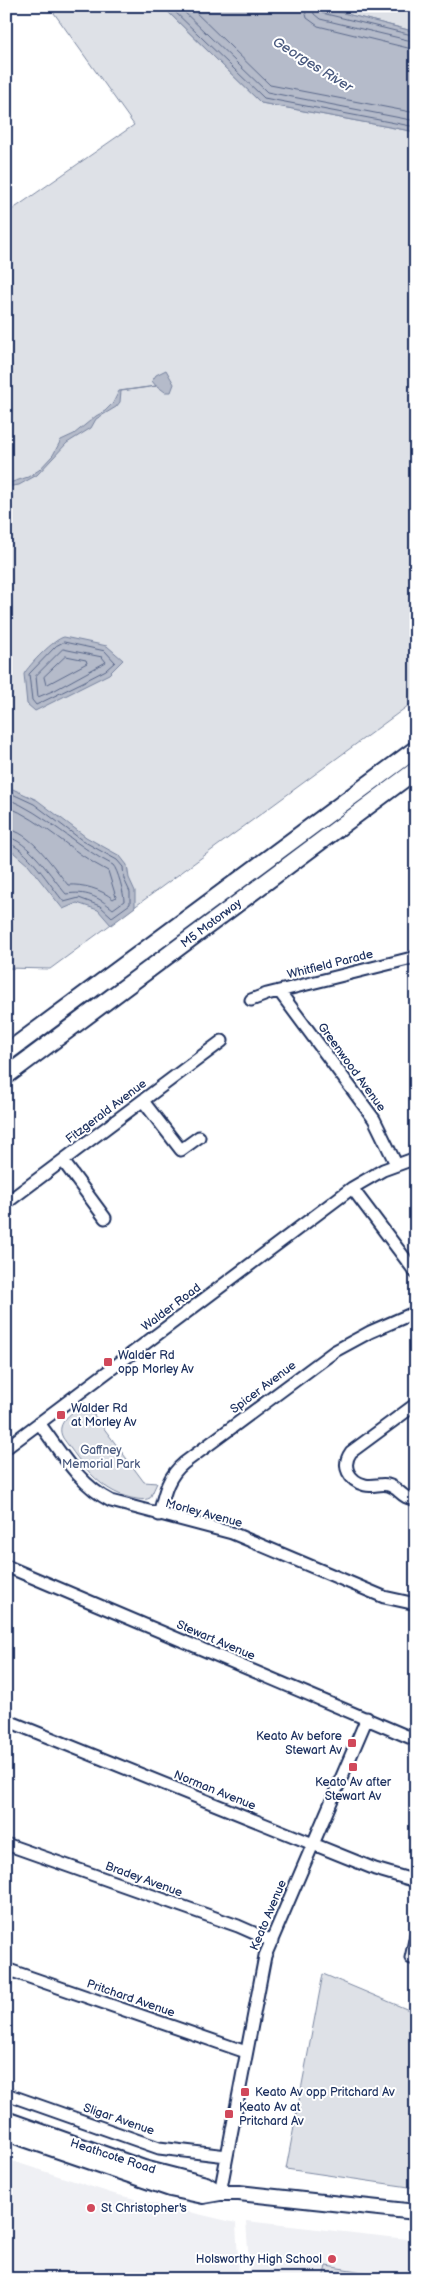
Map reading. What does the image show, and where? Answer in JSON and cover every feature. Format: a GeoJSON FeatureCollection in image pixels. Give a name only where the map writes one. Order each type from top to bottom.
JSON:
{"type":"FeatureCollection","features":[{"type":"Feature","properties":{"kind":"highway","name":"M5 Motorway"},"geometry":{"type":"LineString","coordinates":[[6,1053],[416,749]]}},
{"type":"Feature","properties":{"kind":"highway","name":"M5 Motorway"},"geometry":{"type":"LineString","coordinates":[[6,1076],[416,770]]}},
{"type":"Feature","properties":{"kind":"main road","name":"Heathcote Road"},"geometry":{"type":"LineString","coordinates":[[6,2119],[144,2168],[206,2184],[220,2193]]}},
{"type":"Feature","properties":{"kind":"main road","name":"Heathcote Road"},"geometry":{"type":"LineString","coordinates":[[6,2133],[170,2189],[203,2196],[220,2193],[416,2212]]}},
{"type":"Feature","properties":{"kind":"street","name":"Whitfield Parade"},"geometry":{"type":"LineString","coordinates":[[251,1000],[279,991],[416,957]]}},
{"type":"Feature","properties":{"kind":"street","name":"Greenwood Avenue"},"geometry":{"type":"LineString","coordinates":[[279,991],[374,1119],[396,1164]]}},
{"type":"Feature","properties":{"kind":"street","name":"Fitzgerald Avenue"},"geometry":{"type":"LineString","coordinates":[[6,1203],[222,1041]]}},
{"type":"Feature","properties":{"kind":"street"},"geometry":{"type":"LineString","coordinates":[[143,1101],[181,1150],[199,1137]]}},
{"type":"Feature","properties":{"kind":"street","name":"Walder Road"},"geometry":{"type":"LineString","coordinates":[[6,1448],[352,1188],[396,1164],[416,1158]]}},
{"type":"Feature","properties":{"kind":"street"},"geometry":{"type":"LineString","coordinates":[[63,1161],[105,1218]]}},
{"type":"Feature","properties":{"kind":"street"},"geometry":{"type":"LineString","coordinates":[[352,1188],[416,1273]]}},
{"type":"Feature","properties":{"kind":"street","name":"Spicer Avenue"},"geometry":{"type":"LineString","coordinates":[[159,1515],[167,1484],[174,1472],[184,1463],[334,1351],[363,1335],[416,1312]]}},
{"type":"Feature","properties":{"kind":"street"},"geometry":{"type":"LineString","coordinates":[[416,1404],[351,1452],[346,1461],[347,1472],[360,1483],[370,1486],[387,1485],[404,1497],[416,1499]]}},
{"type":"Feature","properties":{"kind":"street","name":"Morley Avenue"},"geometry":{"type":"LineString","coordinates":[[39,1423],[78,1475],[97,1493],[120,1504],[232,1533],[388,1599],[416,1604]]}},
{"type":"Feature","properties":{"kind":"street","name":"Stewart Avenue"},"geometry":{"type":"LineString","coordinates":[[6,1566],[416,1740]]}},
{"type":"Feature","properties":{"kind":"street","name":"Keato Avenue"},"geometry":{"type":"LineString","coordinates":[[220,2193],[263,1964],[366,1718]]}},
{"type":"Feature","properties":{"kind":"street","name":"Norman Avenue"},"geometry":{"type":"LineString","coordinates":[[6,1720],[388,1874],[416,1881]]}},
{"type":"Feature","properties":{"kind":"street","name":"Bradey Avenue"},"geometry":{"type":"LineString","coordinates":[[6,1844],[238,1926],[272,1940]]}},
{"type":"Feature","properties":{"kind":"street"},"geometry":{"type":"LineString","coordinates":[[411,1958],[416,1935]]}},
{"type":"Feature","properties":{"kind":"street","name":"Pritchard Avenue"},"geometry":{"type":"LineString","coordinates":[[6,1969],[246,2052]]}},
{"type":"Feature","properties":{"kind":"street","name":"Sligar Avenue"},"geometry":{"type":"LineString","coordinates":[[6,2094],[159,2148],[226,2156]]}},
{"type":"Feature","properties":{"kind":"shaded area","name":"St Christopher's"},"geometry":{"type":"Polygon","coordinates":[[[6,2159],[114,2194],[236,2223],[239,2279],[6,2279],[6,2159]]]}},
{"type":"Feature","properties":{"kind":"shaded area","name":"Holsworthy High School"},"geometry":{"type":"Polygon","coordinates":[[[246,2221],[416,2240],[416,2279],[250,2279],[246,2221]]]}},
{"type":"Feature","properties":{"kind":"green space"},"geometry":{"type":"Polygon","coordinates":[[[49,6],[162,6],[261,103],[416,132],[416,700],[50,969],[6,968],[6,214],[134,125],[49,6]]]}},
{"type":"Feature","properties":{"kind":"green space"},"geometry":{"type":"Polygon","coordinates":[[[316,6],[416,6],[416,32],[316,6]]]}},
{"type":"Feature","properties":{"kind":"green space","name":"Gaffney Memorial Park"},"geometry":{"type":"Polygon","coordinates":[[[85,1403],[144,1482],[157,1483],[150,1498],[143,1500],[131,1498],[109,1489],[92,1475],[63,1438],[61,1427],[63,1422],[85,1403]]]}},
{"type":"Feature","properties":{"kind":"green space"},"geometry":{"type":"Polygon","coordinates":[[[323,1974],[416,2013],[416,2188],[286,2169],[323,1974]]]}},
{"type":"Feature","properties":{"kind":"green space"},"geometry":{"type":"Polygon","coordinates":[[[326,2266],[407,2279],[323,2279],[326,2266]]]}},
{"type":"Feature","properties":{"kind":"water","name":"Georges River"},"geometry":{"type":"Polygon","coordinates":[[[162,6],[316,6],[416,32],[416,132],[261,103],[162,6]]]}},
{"type":"Feature","properties":{"kind":"water"},"geometry":{"type":"Polygon","coordinates":[[[166,370],[174,384],[171,392],[165,392],[157,386],[121,391],[120,402],[116,407],[96,419],[91,428],[67,443],[37,475],[19,485],[6,487],[6,484],[28,477],[39,470],[53,455],[61,440],[74,434],[105,411],[113,403],[119,391],[156,386],[152,381],[156,375],[166,370]]]}},
{"type":"Feature","properties":{"kind":"water"},"geometry":{"type":"Polygon","coordinates":[[[64,637],[107,646],[123,660],[109,674],[35,711],[27,704],[24,674],[42,653],[54,642],[64,637]]]}},
{"type":"Feature","properties":{"kind":"water"},"geometry":{"type":"Polygon","coordinates":[[[6,786],[37,800],[86,837],[120,856],[127,865],[129,878],[135,891],[135,907],[111,925],[98,910],[77,903],[63,909],[28,865],[6,846],[6,786]]]}},
{"type":"Feature","properties":{"kind":"place","name":"Walder Rd opp Morley Av"},"geometry":{"type":"Point","coordinates":[108,1362]}},
{"type":"Feature","properties":{"kind":"place","name":"Walder Rd at Morley Av"},"geometry":{"type":"Point","coordinates":[61,1415]}},
{"type":"Feature","properties":{"kind":"place","name":"Keato Av before Stewart Av"},"geometry":{"type":"Point","coordinates":[352,1743]}},
{"type":"Feature","properties":{"kind":"place","name":"Keato Av after Stewart Av"},"geometry":{"type":"Point","coordinates":[353,1767]}},
{"type":"Feature","properties":{"kind":"place","name":"Keato Av opp Pritchard Av"},"geometry":{"type":"Point","coordinates":[245,2092]}},
{"type":"Feature","properties":{"kind":"place","name":"Keato Av at Pritchard Av"},"geometry":{"type":"Point","coordinates":[229,2114]}},
{"type":"Feature","properties":{"kind":"place","name":"St Christopher's"},"geometry":{"type":"Point","coordinates":[91,2208]}},
{"type":"Feature","properties":{"kind":"place","name":"Holsworthy High School"},"geometry":{"type":"Point","coordinates":[332,2259]}}]}
